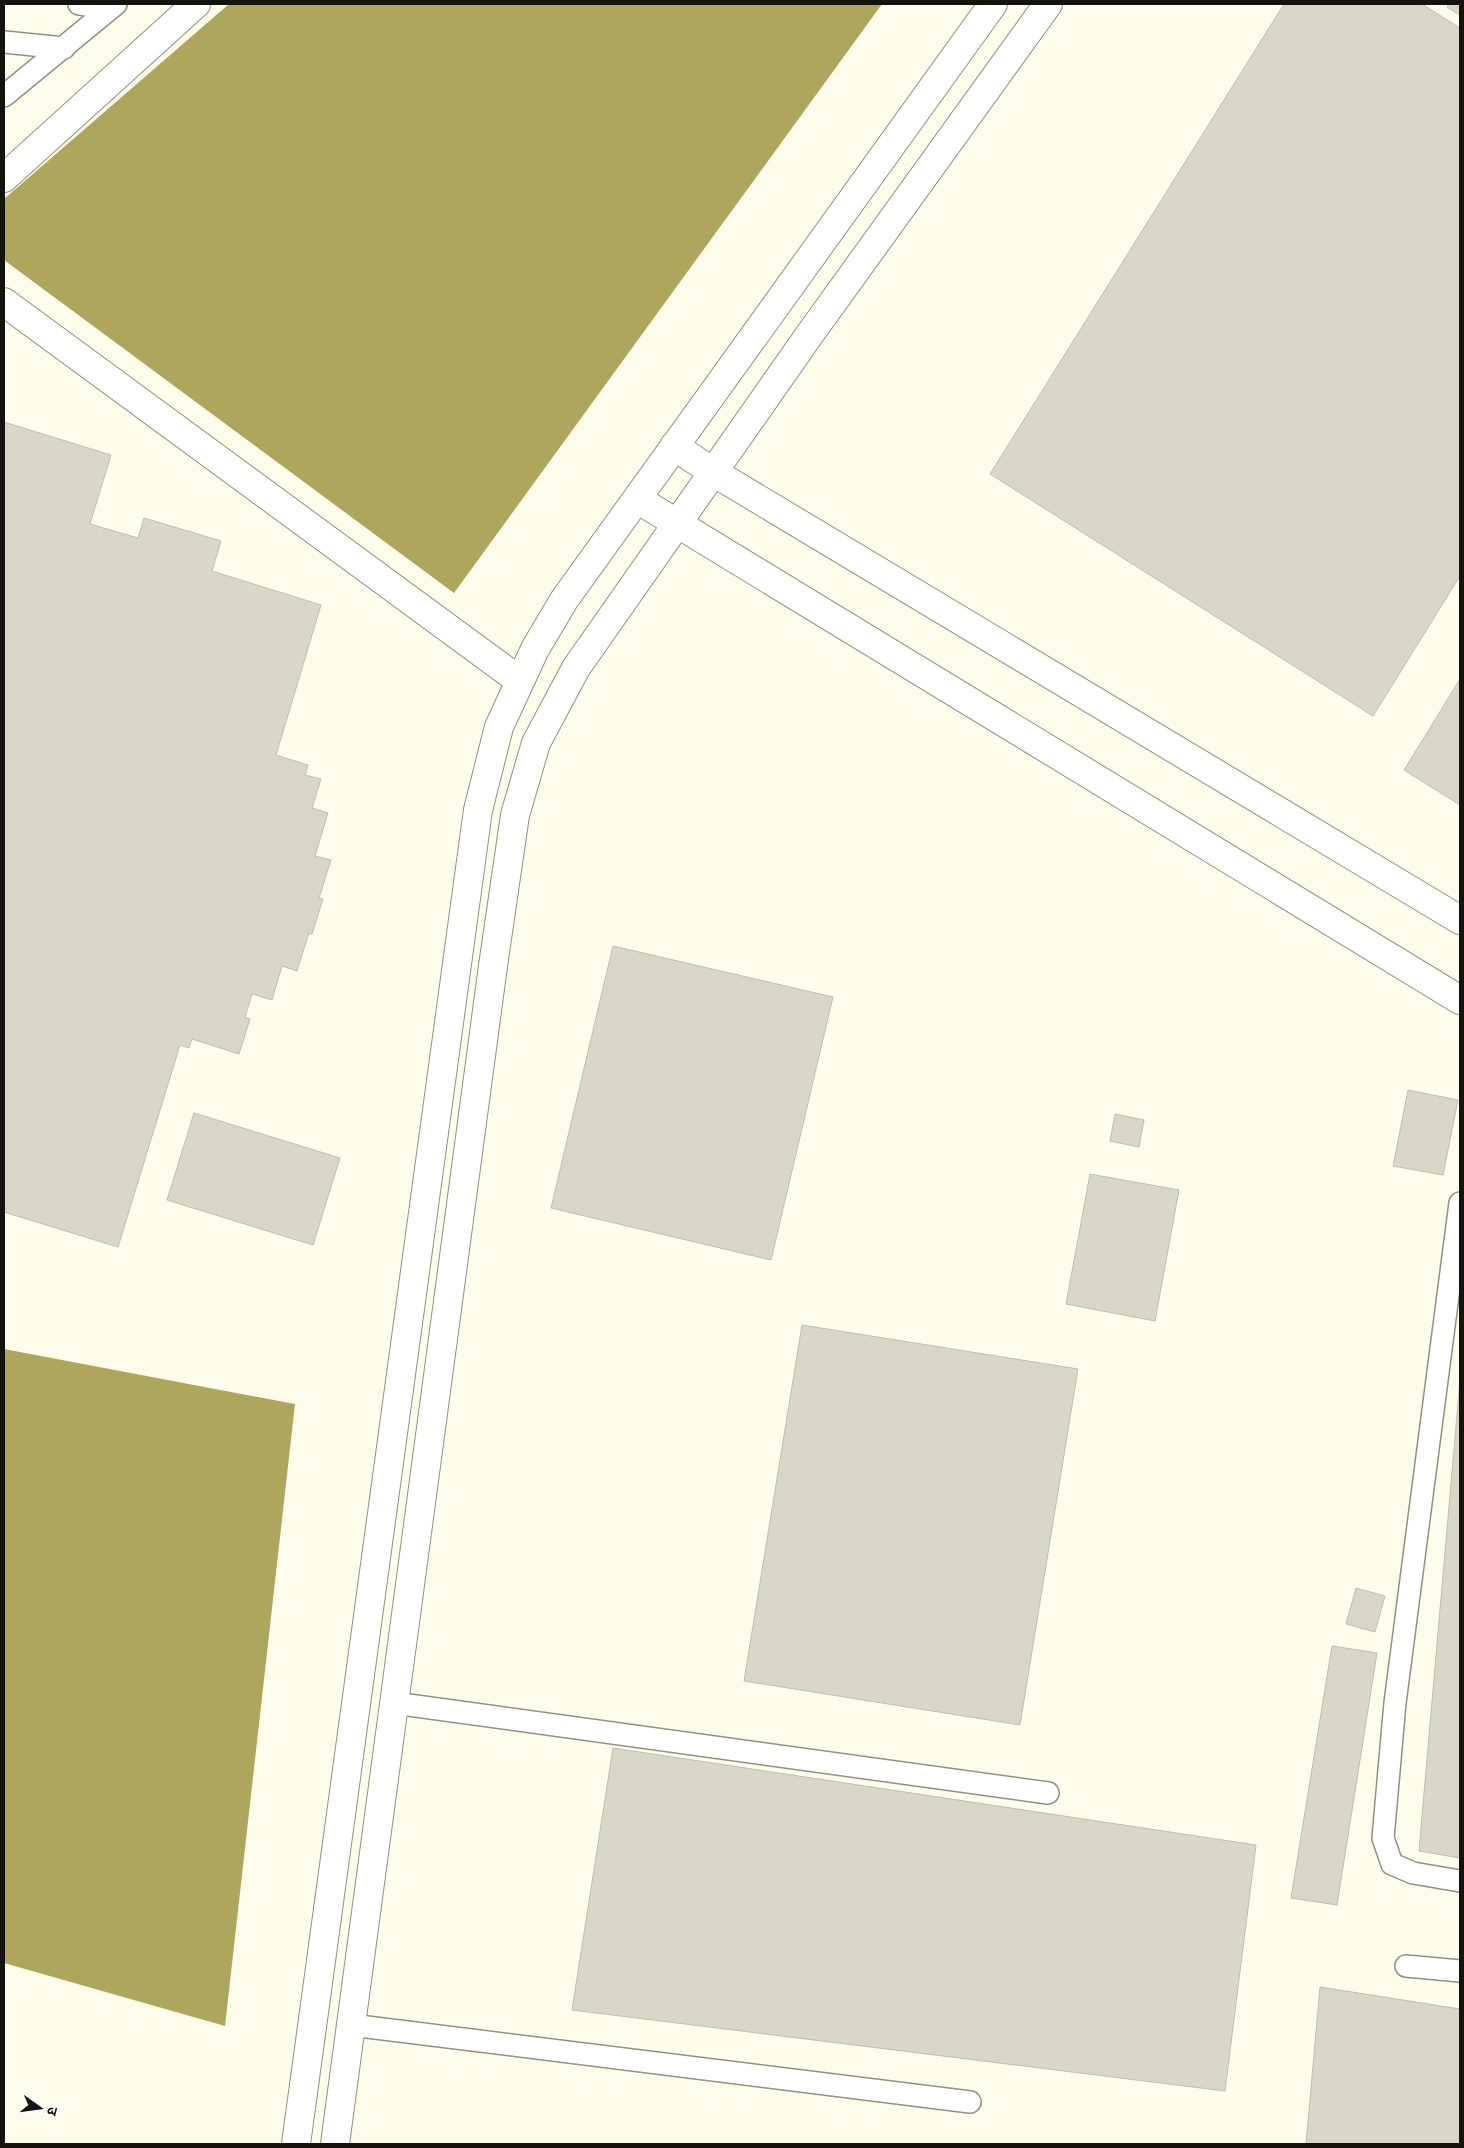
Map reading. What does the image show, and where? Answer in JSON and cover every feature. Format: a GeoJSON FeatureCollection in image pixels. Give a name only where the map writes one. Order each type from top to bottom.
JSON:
{"type":"FeatureCollection","features":[{"type":"Feature","properties":{"kind":"street"},"geometry":{"type":"LineString","coordinates":[[4,178],[196,4]]}},
{"type":"Feature","properties":{"kind":"street"},"geometry":{"type":"LineString","coordinates":[[296,2144],[478,810],[499,728],[535,649],[564,600],[993,4]]}},
{"type":"Feature","properties":{"kind":"street"},"geometry":{"type":"LineString","coordinates":[[335,2144],[493,966],[515,814],[536,743],[576,668],[810,334],[1048,4]]}},
{"type":"Feature","properties":{"kind":"street"},"geometry":{"type":"LineString","coordinates":[[4,302],[520,681]]}},
{"type":"Feature","properties":{"kind":"street"},"geometry":{"type":"LineString","coordinates":[[674,446],[713,472],[1460,920]]}},
{"type":"Feature","properties":{"kind":"street"},"geometry":{"type":"LineString","coordinates":[[637,499],[1460,1000]]}},
{"type":"Feature","properties":{"kind":"lane"},"geometry":{"type":"LineString","coordinates":[[79,4],[113,6]]}},
{"type":"Feature","properties":{"kind":"lane"},"geometry":{"type":"LineString","coordinates":[[4,96],[113,6]]}},
{"type":"Feature","properties":{"kind":"lane"},"geometry":{"type":"LineString","coordinates":[[4,42],[64,48]]}},
{"type":"Feature","properties":{"kind":"lane"},"geometry":{"type":"LineString","coordinates":[[1460,1203],[1455,1293],[1395,1703],[1384,1838],[1392,1864],[1413,1873],[1460,1881]]}},
{"type":"Feature","properties":{"kind":"lane"},"geometry":{"type":"LineString","coordinates":[[394,1703],[1048,1793]]}},
{"type":"Feature","properties":{"kind":"lane"},"geometry":{"type":"LineString","coordinates":[[1406,1966],[1460,1971]]}},
{"type":"Feature","properties":{"kind":"lane"},"geometry":{"type":"LineString","coordinates":[[351,2024],[970,2102]]}},
{"type":"Feature","properties":{"kind":"shaded area"},"geometry":{"type":"Polygon","coordinates":[[[229,4],[882,4],[454,593],[4,260],[4,199],[229,4]]]}},
{"type":"Feature","properties":{"kind":"shaded area"},"geometry":{"type":"Polygon","coordinates":[[[4,1349],[295,1404],[225,2026],[4,1963],[4,1349]]]}},
{"type":"Feature","properties":{"kind":"building"},"geometry":{"type":"Polygon","coordinates":[[[1284,4],[1422,4],[1460,28],[1460,576],[1373,716],[990,474],[1284,4]]]}},
{"type":"Feature","properties":{"kind":"building"},"geometry":{"type":"Polygon","coordinates":[[[1449,4],[1460,4],[1460,15],[1447,7],[1449,4]]]}},
{"type":"Feature","properties":{"kind":"building"},"geometry":{"type":"Polygon","coordinates":[[[4,422],[111,455],[90,524],[138,538],[144,518],[221,541],[212,571],[321,605],[276,755],[308,765],[305,775],[321,779],[312,808],[328,813],[315,856],[331,860],[319,898],[323,899],[312,934],[309,933],[297,971],[282,966],[272,1000],[252,994],[245,1017],[250,1019],[239,1054],[192,1039],[189,1048],[180,1045],[118,1247],[4,1212],[4,422]]]}},
{"type":"Feature","properties":{"kind":"building"},"geometry":{"type":"Polygon","coordinates":[[[1460,679],[1460,805],[1404,770],[1460,679]]]}},
{"type":"Feature","properties":{"kind":"building"},"geometry":{"type":"Polygon","coordinates":[[[613,946],[833,997],[771,1260],[551,1208],[613,946]]]}},
{"type":"Feature","properties":{"kind":"building"},"geometry":{"type":"Polygon","coordinates":[[[1408,1090],[1458,1100],[1443,1175],[1393,1166],[1408,1090]]]}},
{"type":"Feature","properties":{"kind":"building"},"geometry":{"type":"Polygon","coordinates":[[[194,1113],[340,1158],[313,1245],[167,1200],[194,1113]]]}},
{"type":"Feature","properties":{"kind":"building"},"geometry":{"type":"Polygon","coordinates":[[[1115,1114],[1144,1120],[1139,1147],[1110,1141],[1115,1114]]]}},
{"type":"Feature","properties":{"kind":"building"},"geometry":{"type":"Polygon","coordinates":[[[1090,1174],[1179,1190],[1155,1321],[1066,1304],[1090,1174]]]}},
{"type":"Feature","properties":{"kind":"building"},"geometry":{"type":"Polygon","coordinates":[[[802,1325],[1078,1369],[1020,1725],[744,1681],[802,1325]]]}},
{"type":"Feature","properties":{"kind":"building"},"geometry":{"type":"Polygon","coordinates":[[[1460,1380],[1460,1858],[1419,1851],[1460,1380]]]}},
{"type":"Feature","properties":{"kind":"building"},"geometry":{"type":"Polygon","coordinates":[[[1356,1588],[1385,1596],[1375,1632],[1346,1624],[1356,1588]]]}},
{"type":"Feature","properties":{"kind":"building"},"geometry":{"type":"Polygon","coordinates":[[[1332,1646],[1377,1653],[1337,1905],[1291,1898],[1332,1646]]]}},
{"type":"Feature","properties":{"kind":"building"},"geometry":{"type":"Polygon","coordinates":[[[613,1748],[1256,1845],[1225,2091],[572,2010],[613,1748]]]}},
{"type":"Feature","properties":{"kind":"building"},"geometry":{"type":"Polygon","coordinates":[[[1320,1987],[1460,2009],[1460,2144],[1306,2144],[1320,1987]]]}}]}
